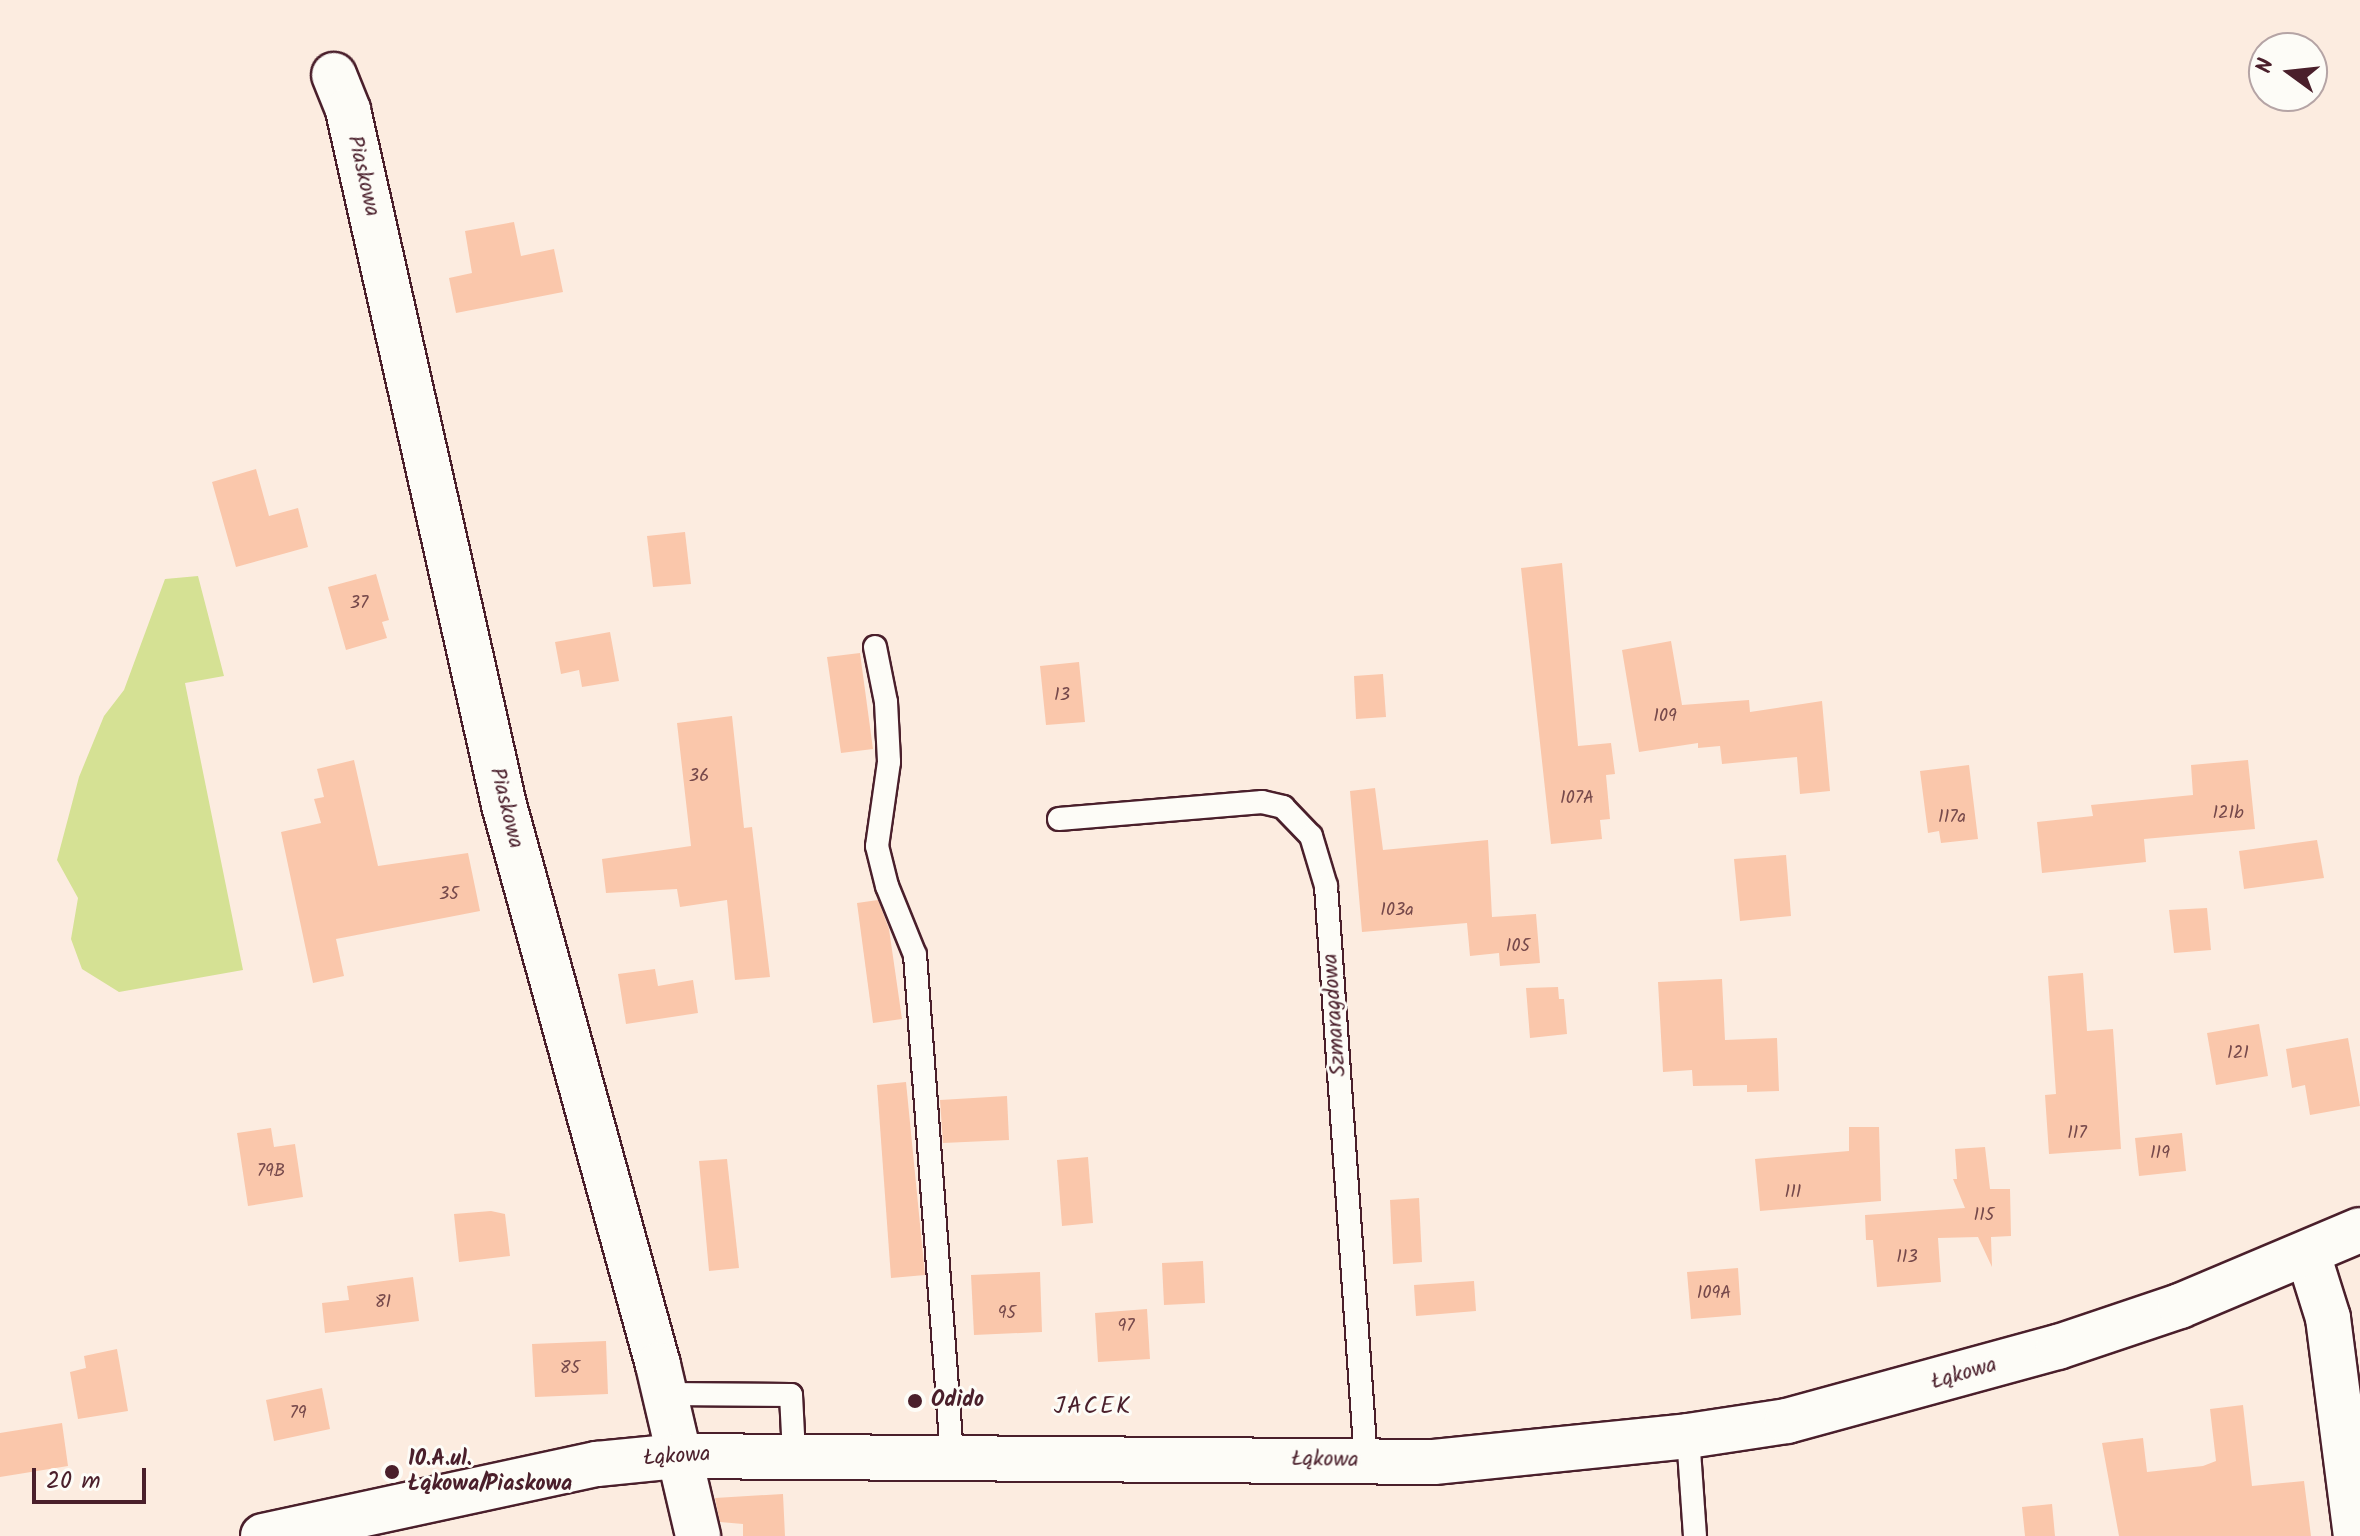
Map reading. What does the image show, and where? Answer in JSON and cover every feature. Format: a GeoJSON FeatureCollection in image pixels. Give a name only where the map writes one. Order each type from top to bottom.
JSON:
{"type":"FeatureCollection","features":[{"type":"Feature","properties":{"kind":"street","name":"Piaskowa"},"geometry":{"type":"LineString","coordinates":[[334,75],[351,124],[504,805],[666,1394],[677,1456],[698,1536]]}},
{"type":"Feature","properties":{"kind":"street","name":"Łąkowa"},"geometry":{"type":"LineString","coordinates":[[263,1536],[597,1464],[677,1456],[952,1455],[1366,1461],[1512,1456],[1688,1436],[1787,1421],[1906,1392],[2180,1306],[2360,1230]]}},
{"type":"Feature","properties":{"kind":"street"},"geometry":{"type":"LineString","coordinates":[[2308,1254],[2328,1318],[2356,1536]]}},
{"type":"Feature","properties":{"kind":"lane"},"geometry":{"type":"LineString","coordinates":[[875,647],[886,702],[889,762],[877,846],[887,886],[915,955],[952,1455]]}},
{"type":"Feature","properties":{"kind":"lane","name":"Szmaragdowa"},"geometry":{"type":"LineString","coordinates":[[1059,819],[1262,802],[1283,807],[1311,836],[1326,886],[1366,1461]]}},
{"type":"Feature","properties":{"kind":"lane"},"geometry":{"type":"LineString","coordinates":[[666,1394],[791,1395],[794,1454]]}},
{"type":"Feature","properties":{"kind":"lane"},"geometry":{"type":"LineString","coordinates":[[1688,1436],[1695,1536]]}},
{"type":"Feature","properties":{"kind":"green space"},"geometry":{"type":"Polygon","coordinates":[[[198,576],[224,676],[185,683],[243,970],[119,992],[82,969],[71,939],[78,898],[57,860],[79,777],[104,716],[124,690],[165,579],[198,576]]]}},
{"type":"Feature","properties":{"kind":"building"},"geometry":{"type":"Polygon","coordinates":[[[514,222],[521,256],[554,249],[563,292],[456,313],[449,278],[472,273],[465,231],[514,222]]]}},
{"type":"Feature","properties":{"kind":"building"},"geometry":{"type":"Polygon","coordinates":[[[256,469],[269,516],[298,508],[308,547],[236,567],[212,482],[256,469]]]}},
{"type":"Feature","properties":{"kind":"building"},"geometry":{"type":"Polygon","coordinates":[[[685,532],[691,584],[653,587],[647,536],[685,532]]]}},
{"type":"Feature","properties":{"kind":"building"},"geometry":{"type":"Polygon","coordinates":[[[1562,563],[1578,746],[1611,743],[1615,774],[1606,775],[1610,819],[1600,820],[1602,839],[1551,844],[1521,568],[1562,563]]]}},
{"type":"Feature","properties":{"kind":"building"},"geometry":{"type":"Polygon","coordinates":[[[376,574],[389,620],[382,622],[387,638],[346,650],[328,587],[376,574]]]}},
{"type":"Feature","properties":{"kind":"building"},"geometry":{"type":"Polygon","coordinates":[[[610,632],[619,681],[582,687],[579,670],[561,674],[555,642],[610,632]]]}},
{"type":"Feature","properties":{"kind":"building"},"geometry":{"type":"Polygon","coordinates":[[[1671,641],[1682,705],[1749,700],[1750,712],[1822,701],[1830,791],[1800,794],[1797,757],[1722,764],[1720,746],[1698,748],[1698,743],[1639,752],[1622,650],[1671,641]]]}},
{"type":"Feature","properties":{"kind":"building"},"geometry":{"type":"Polygon","coordinates":[[[860,653],[873,749],[841,753],[827,657],[860,653]]]}},
{"type":"Feature","properties":{"kind":"building"},"geometry":{"type":"Polygon","coordinates":[[[1079,662],[1085,722],[1046,725],[1040,666],[1079,662]]]}},
{"type":"Feature","properties":{"kind":"building"},"geometry":{"type":"Polygon","coordinates":[[[1383,674],[1386,717],[1356,719],[1354,676],[1383,674]]]}},
{"type":"Feature","properties":{"kind":"building"},"geometry":{"type":"Polygon","coordinates":[[[732,716],[744,828],[752,827],[770,977],[735,980],[727,900],[680,907],[677,889],[606,893],[602,859],[691,846],[677,723],[732,716]]]}},
{"type":"Feature","properties":{"kind":"building"},"geometry":{"type":"Polygon","coordinates":[[[354,760],[378,866],[468,853],[480,911],[336,939],[344,976],[313,983],[281,832],[321,823],[314,799],[324,797],[317,769],[354,760]]]}},
{"type":"Feature","properties":{"kind":"building"},"geometry":{"type":"Polygon","coordinates":[[[2248,760],[2255,829],[2144,839],[2146,862],[2042,873],[2037,822],[2093,816],[2091,805],[2193,795],[2191,765],[2248,760]]]}},
{"type":"Feature","properties":{"kind":"building"},"geometry":{"type":"Polygon","coordinates":[[[1969,765],[1978,839],[1941,843],[1939,831],[1928,833],[1920,771],[1969,765]]]}},
{"type":"Feature","properties":{"kind":"building"},"geometry":{"type":"Polygon","coordinates":[[[1375,788],[1383,850],[1488,840],[1492,917],[1536,914],[1540,963],[1500,966],[1499,953],[1470,956],[1467,923],[1362,932],[1350,791],[1375,788]]]}},
{"type":"Feature","properties":{"kind":"building"},"geometry":{"type":"Polygon","coordinates":[[[2317,840],[2324,878],[2244,889],[2239,851],[2317,840]]]}},
{"type":"Feature","properties":{"kind":"building"},"geometry":{"type":"Polygon","coordinates":[[[1786,855],[1791,916],[1740,921],[1734,859],[1786,855]]]}},
{"type":"Feature","properties":{"kind":"building"},"geometry":{"type":"Polygon","coordinates":[[[878,900],[889,929],[902,1019],[873,1023],[857,903],[878,900]]]}},
{"type":"Feature","properties":{"kind":"building"},"geometry":{"type":"Polygon","coordinates":[[[2207,908],[2211,950],[2174,953],[2169,910],[2207,908]]]}},
{"type":"Feature","properties":{"kind":"building"},"geometry":{"type":"Polygon","coordinates":[[[655,969],[658,986],[693,980],[698,1013],[626,1024],[618,974],[655,969]]]}},
{"type":"Feature","properties":{"kind":"building"},"geometry":{"type":"Polygon","coordinates":[[[2083,973],[2087,1031],[2113,1029],[2121,1149],[2049,1154],[2045,1095],[2056,1094],[2048,976],[2083,973]]]}},
{"type":"Feature","properties":{"kind":"building"},"geometry":{"type":"Polygon","coordinates":[[[1722,979],[1725,1040],[1777,1038],[1779,1091],[1747,1092],[1747,1085],[1693,1086],[1692,1070],[1663,1072],[1658,982],[1722,979]]]}},
{"type":"Feature","properties":{"kind":"building"},"geometry":{"type":"Polygon","coordinates":[[[1558,987],[1559,999],[1564,999],[1567,1034],[1530,1038],[1526,988],[1558,987]]]}},
{"type":"Feature","properties":{"kind":"building"},"geometry":{"type":"Polygon","coordinates":[[[2259,1024],[2268,1076],[2216,1085],[2207,1033],[2259,1024]]]}},
{"type":"Feature","properties":{"kind":"building"},"geometry":{"type":"Polygon","coordinates":[[[2348,1038],[2360,1106],[2310,1115],[2305,1085],[2292,1088],[2286,1049],[2348,1038]]]}},
{"type":"Feature","properties":{"kind":"building"},"geometry":{"type":"Polygon","coordinates":[[[906,1082],[925,1275],[891,1278],[877,1085],[906,1082]]]}},
{"type":"Feature","properties":{"kind":"building"},"geometry":{"type":"Polygon","coordinates":[[[1007,1096],[1009,1140],[943,1143],[940,1100],[1007,1096]]]}},
{"type":"Feature","properties":{"kind":"building"},"geometry":{"type":"Polygon","coordinates":[[[1849,1127],[1879,1127],[1881,1201],[1760,1211],[1755,1159],[1849,1151],[1849,1127]]]}},
{"type":"Feature","properties":{"kind":"building"},"geometry":{"type":"Polygon","coordinates":[[[271,1128],[274,1147],[295,1144],[303,1197],[248,1206],[237,1133],[271,1128]]]}},
{"type":"Feature","properties":{"kind":"building"},"geometry":{"type":"Polygon","coordinates":[[[2182,1133],[2186,1171],[2139,1176],[2135,1138],[2182,1133]]]}},
{"type":"Feature","properties":{"kind":"building"},"geometry":{"type":"Polygon","coordinates":[[[1985,1147],[1990,1189],[2010,1189],[2011,1236],[1991,1237],[1992,1267],[1978,1237],[1938,1238],[1941,1282],[1877,1287],[1873,1240],[1866,1240],[1865,1215],[1965,1208],[1953,1179],[1957,1179],[1955,1149],[1985,1147]]]}},
{"type":"Feature","properties":{"kind":"building"},"geometry":{"type":"Polygon","coordinates":[[[1088,1157],[1093,1223],[1062,1226],[1057,1160],[1088,1157]]]}},
{"type":"Feature","properties":{"kind":"building"},"geometry":{"type":"Polygon","coordinates":[[[727,1159],[739,1268],[709,1271],[699,1161],[727,1159]]]}},
{"type":"Feature","properties":{"kind":"building"},"geometry":{"type":"Polygon","coordinates":[[[1419,1198],[1422,1262],[1393,1264],[1390,1200],[1419,1198]]]}},
{"type":"Feature","properties":{"kind":"building"},"geometry":{"type":"Polygon","coordinates":[[[491,1211],[505,1214],[510,1256],[459,1262],[454,1214],[491,1211]]]}},
{"type":"Feature","properties":{"kind":"building"},"geometry":{"type":"Polygon","coordinates":[[[1203,1261],[1205,1303],[1164,1305],[1162,1263],[1203,1261]]]}},
{"type":"Feature","properties":{"kind":"building"},"geometry":{"type":"Polygon","coordinates":[[[1738,1268],[1741,1315],[1691,1319],[1687,1272],[1738,1268]]]}},
{"type":"Feature","properties":{"kind":"building"},"geometry":{"type":"Polygon","coordinates":[[[1040,1272],[1042,1332],[974,1335],[971,1275],[1040,1272]]]}},
{"type":"Feature","properties":{"kind":"building"},"geometry":{"type":"Polygon","coordinates":[[[413,1277],[419,1321],[325,1333],[322,1303],[349,1300],[347,1286],[413,1277]]]}},
{"type":"Feature","properties":{"kind":"building"},"geometry":{"type":"Polygon","coordinates":[[[1474,1281],[1476,1311],[1416,1316],[1414,1285],[1474,1281]]]}},
{"type":"Feature","properties":{"kind":"building"},"geometry":{"type":"Polygon","coordinates":[[[1147,1309],[1150,1359],[1098,1362],[1095,1313],[1147,1309]]]}},
{"type":"Feature","properties":{"kind":"building"},"geometry":{"type":"Polygon","coordinates":[[[606,1341],[608,1394],[535,1397],[532,1344],[606,1341]]]}},
{"type":"Feature","properties":{"kind":"building"},"geometry":{"type":"Polygon","coordinates":[[[117,1349],[128,1411],[78,1419],[70,1372],[86,1368],[84,1356],[117,1349]]]}},
{"type":"Feature","properties":{"kind":"building"},"geometry":{"type":"Polygon","coordinates":[[[322,1388],[330,1429],[274,1441],[266,1400],[322,1388]]]}},
{"type":"Feature","properties":{"kind":"building"},"geometry":{"type":"Polygon","coordinates":[[[2243,1405],[2252,1486],[2304,1481],[2311,1536],[2119,1536],[2102,1443],[2143,1438],[2147,1472],[2203,1466],[2216,1461],[2210,1409],[2243,1405]]]}},
{"type":"Feature","properties":{"kind":"building"},"geometry":{"type":"Polygon","coordinates":[[[62,1423],[68,1466],[0,1477],[0,1433],[62,1423]]]}},
{"type":"Feature","properties":{"kind":"building"},"geometry":{"type":"Polygon","coordinates":[[[783,1494],[785,1536],[743,1536],[743,1524],[720,1522],[715,1498],[783,1494]]]}},
{"type":"Feature","properties":{"kind":"building"},"geometry":{"type":"Polygon","coordinates":[[[2052,1504],[2055,1536],[2025,1536],[2022,1507],[2052,1504]]]}},
{"type":"Feature","properties":{"kind":"place","name":"Odido"},"geometry":{"type":"Point","coordinates":[915,1401]}},
{"type":"Feature","properties":{"kind":"place","name":"10.A.ul. Łąkowa/Piaskowa"},"geometry":{"type":"Point","coordinates":[392,1472]}},
{"type":"Feature","properties":{"kind":"district","name":"JACEK"},"geometry":{"type":"Point","coordinates":[1093,1407]}}]}
